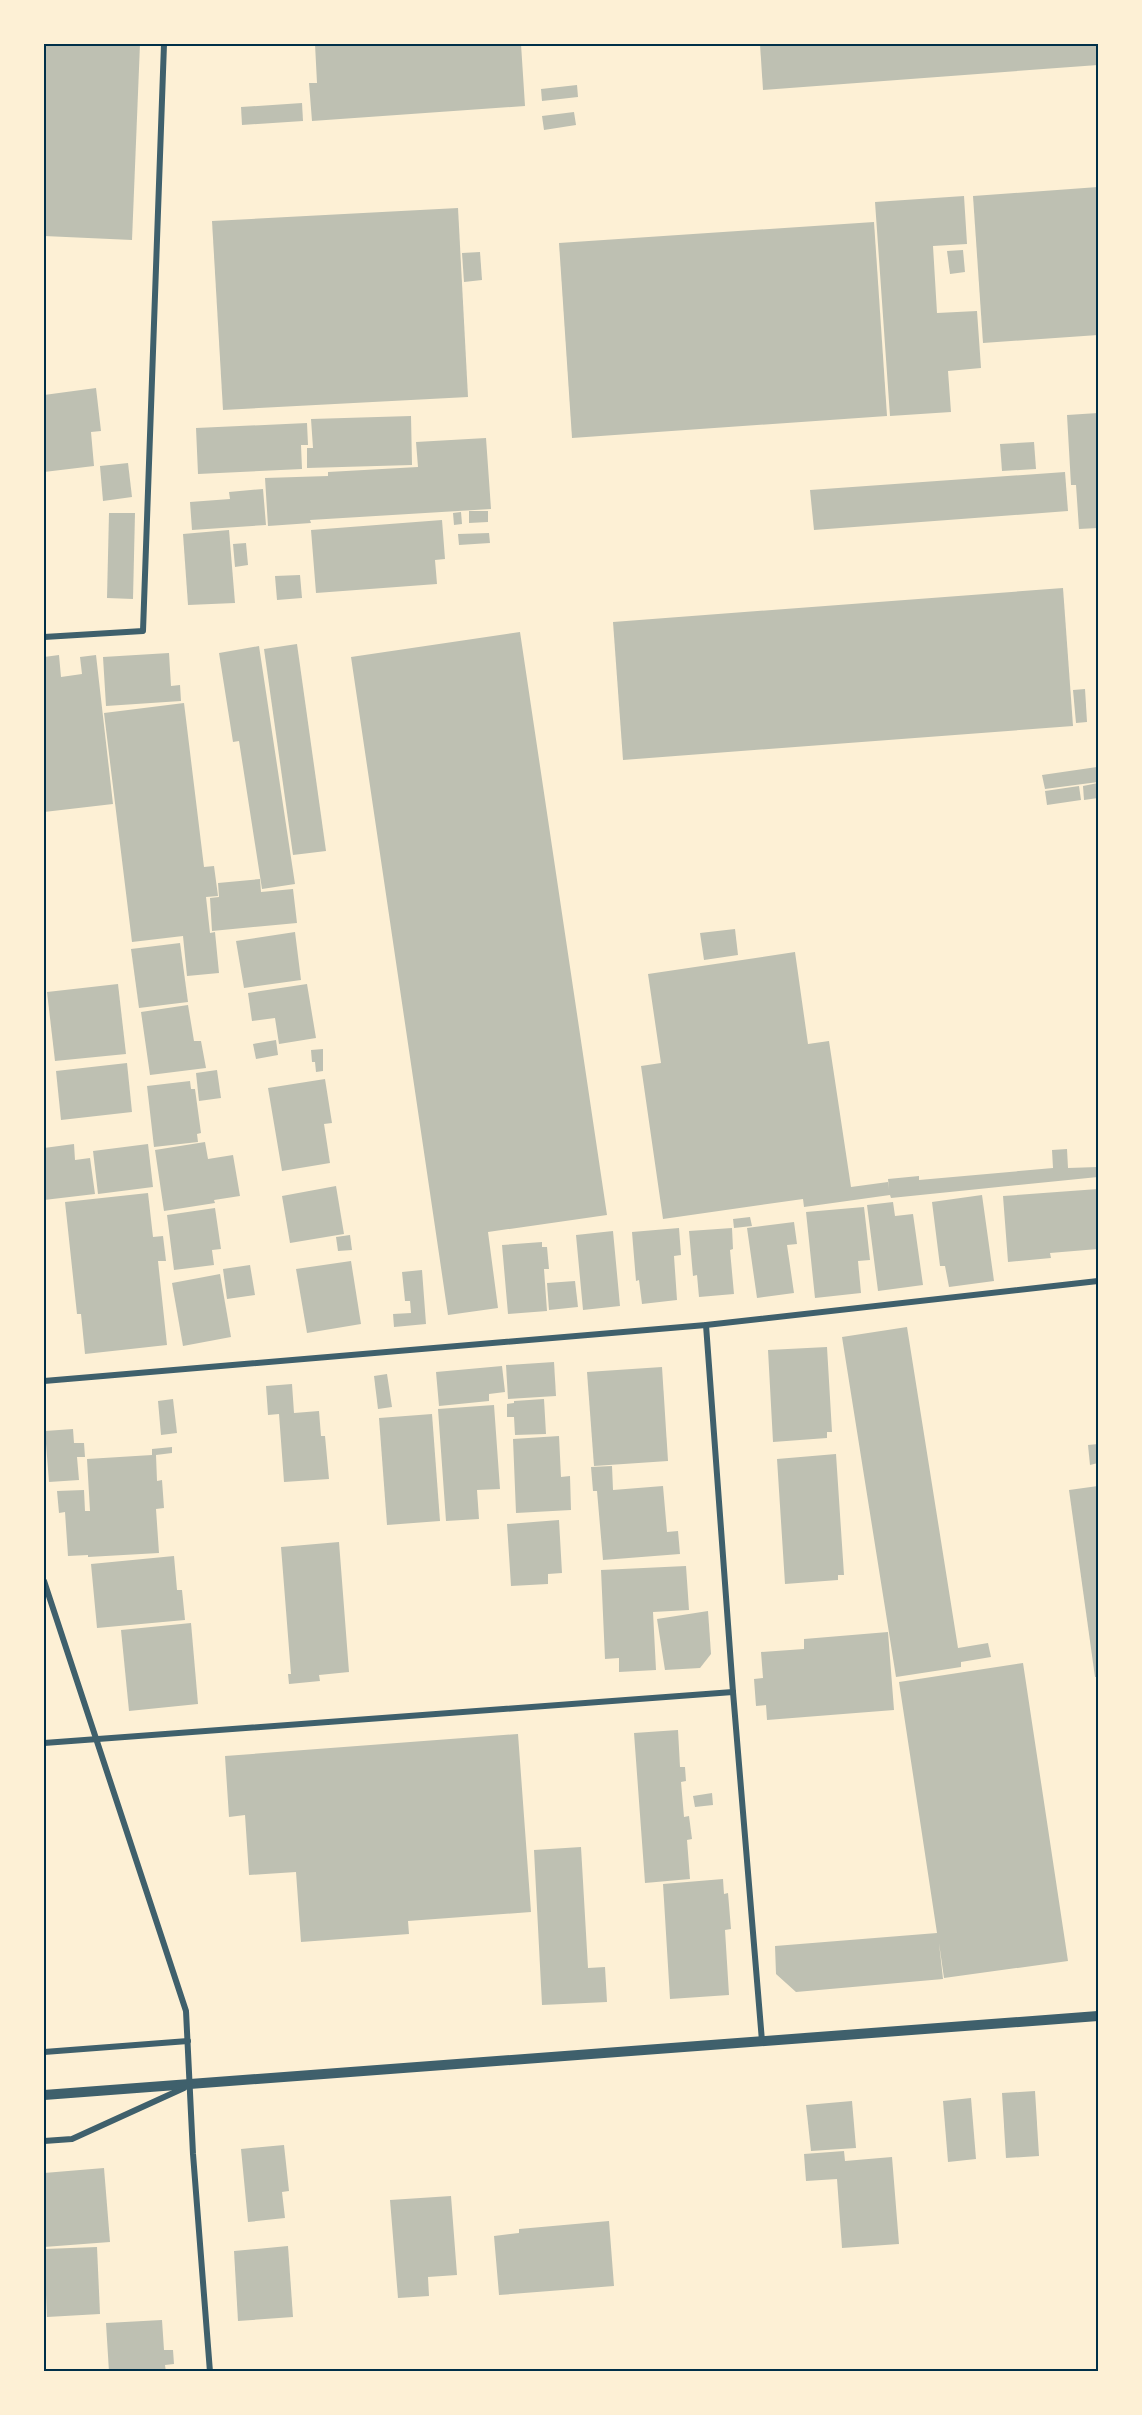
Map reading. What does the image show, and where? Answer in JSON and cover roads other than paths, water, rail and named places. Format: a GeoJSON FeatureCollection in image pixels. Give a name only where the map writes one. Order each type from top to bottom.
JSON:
{"type":"FeatureCollection","features":[{"type":"Feature","properties":{"kind":"street"},"geometry":{"type":"LineString","coordinates":[[44,637],[143,631],[164,44]]}},
{"type":"Feature","properties":{"kind":"street"},"geometry":{"type":"LineString","coordinates":[[44,1381],[706,1324],[1098,1281]]}},
{"type":"Feature","properties":{"kind":"street"},"geometry":{"type":"LineString","coordinates":[[706,1324],[762,2041]]}},
{"type":"Feature","properties":{"kind":"street"},"geometry":{"type":"LineString","coordinates":[[44,1581],[186,2011],[210,2372]]}},
{"type":"Feature","properties":{"kind":"street"},"geometry":{"type":"LineString","coordinates":[[44,1743],[733,1692]]}},
{"type":"Feature","properties":{"kind":"street"},"geometry":{"type":"LineString","coordinates":[[44,2095],[1098,2016]]}},
{"type":"Feature","properties":{"kind":"street"},"geometry":{"type":"LineString","coordinates":[[44,2052],[188,2041]]}},
{"type":"Feature","properties":{"kind":"street"},"geometry":{"type":"LineString","coordinates":[[44,2141],[72,2139],[190,2085]]}}]}
